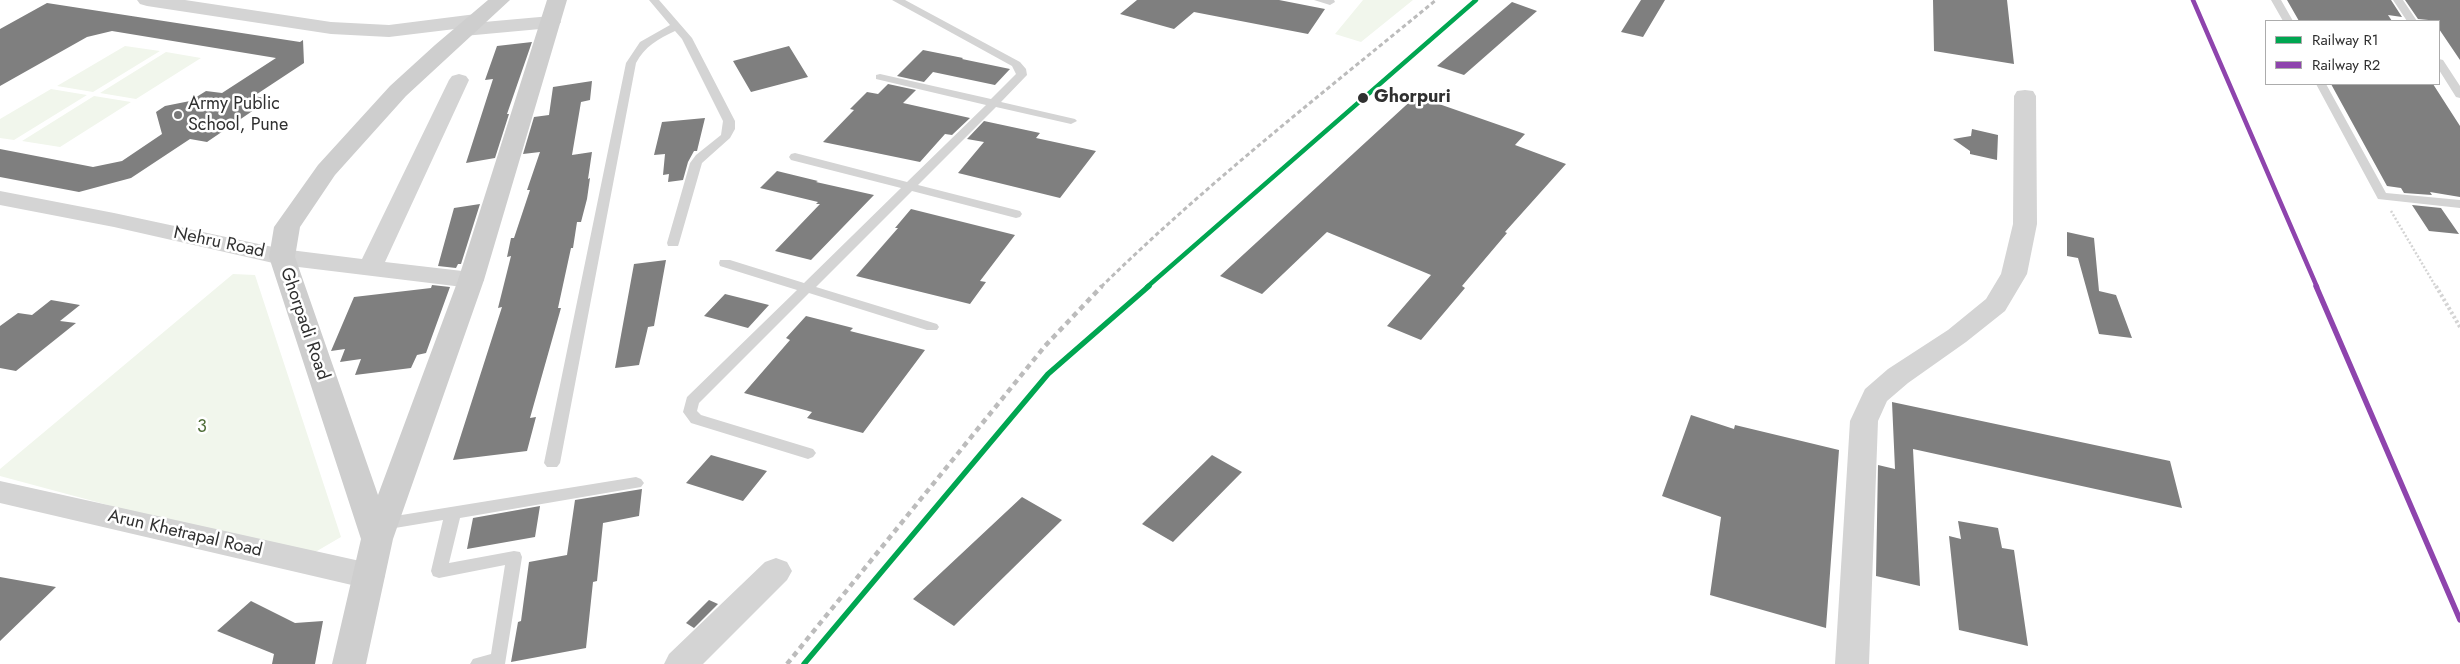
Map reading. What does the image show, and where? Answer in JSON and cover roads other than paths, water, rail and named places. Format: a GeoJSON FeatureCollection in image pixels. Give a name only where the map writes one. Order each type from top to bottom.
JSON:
{"type":"FeatureCollection","features":[{"type":"Feature","properties":{"kind":"main road","name":"Ghorpadi Road"},"geometry":{"type":"LineString","coordinates":[[349,664],[379,532],[282,257],[287,227],[326,170],[398,92],[470,25],[500,0]]}},
{"type":"Feature","properties":{"kind":"main road"},"geometry":{"type":"LineString","coordinates":[[379,532],[471,280],[554,11]]}},
{"type":"Feature","properties":{"kind":"street"},"geometry":{"type":"LineString","coordinates":[[148,0],[331,28],[389,31],[470,25],[554,11]]}},
{"type":"Feature","properties":{"kind":"street"},"geometry":{"type":"LineString","coordinates":[[370,267],[459,80]]}},
{"type":"Feature","properties":{"kind":"street"},"geometry":{"type":"LineString","coordinates":[[1852,664],[1864,420],[1875,396],[1898,376],[1956,336],[1996,305],[2014,274],[2024,224],[2025,96]]}},
{"type":"Feature","properties":{"kind":"street","name":"Nehru Road"},"geometry":{"type":"LineString","coordinates":[[0,198],[114,220],[282,257],[471,280]]}},
{"type":"Feature","properties":{"kind":"street","name":"Arun Khetrapal Road"},"geometry":{"type":"LineString","coordinates":[[0,492],[369,576]]}},
{"type":"Feature","properties":{"kind":"street"},"geometry":{"type":"LineString","coordinates":[[680,664],[776,571]]}},
{"type":"Feature","properties":{"kind":"lane"},"geometry":{"type":"LineString","coordinates":[[654,0],[686,38],[730,121],[728,136],[722,143],[700,155],[696,163],[673,243]]}},
{"type":"Feature","properties":{"kind":"lane"},"geometry":{"type":"LineString","coordinates":[[808,453],[696,419],[690,412],[692,401],[1022,75],[1022,70],[1016,64],[898,0]]}},
{"type":"Feature","properties":{"kind":"lane"},"geometry":{"type":"LineString","coordinates":[[1319,0],[1330,2]]}},
{"type":"Feature","properties":{"kind":"lane"},"geometry":{"type":"LineString","coordinates":[[2276,0],[2287,20]]}},
{"type":"Feature","properties":{"kind":"lane"},"geometry":{"type":"LineString","coordinates":[[2398,0],[2411,20]]}},
{"type":"Feature","properties":{"kind":"lane"},"geometry":{"type":"LineString","coordinates":[[552,463],[631,63],[636,51],[646,41],[676,26]]}},
{"type":"Feature","properties":{"kind":"lane"},"geometry":{"type":"LineString","coordinates":[[2440,64],[2460,95]]}},
{"type":"Feature","properties":{"kind":"lane"},"geometry":{"type":"LineString","coordinates":[[880,77],[1071,121]]}},
{"type":"Feature","properties":{"kind":"lane"},"geometry":{"type":"LineString","coordinates":[[2322,85],[2382,196],[2460,204]]}},
{"type":"Feature","properties":{"kind":"lane"},"geometry":{"type":"LineString","coordinates":[[795,157],[1016,214]]}},
{"type":"Feature","properties":{"kind":"lane"},"geometry":{"type":"LineString","coordinates":[[725,263],[932,327]]}},
{"type":"Feature","properties":{"kind":"lane"},"geometry":{"type":"LineString","coordinates":[[379,532],[453,513],[636,483]]}},
{"type":"Feature","properties":{"kind":"lane"},"geometry":{"type":"LineString","coordinates":[[453,513],[439,571],[514,557],[499,659],[480,664]]}},
{"type":"Feature","properties":{"kind":"railway"},"geometry":{"type":"LineString","coordinates":[[1102,287],[1223,175],[1436,0]]}},
{"type":"Feature","properties":{"kind":"railway"},"geometry":{"type":"LineString","coordinates":[[787,664],[1045,346],[1102,287]]}},
{"type":"Feature","properties":{"kind":"rail line","name":"R1"},"geometry":{"type":"LineString","coordinates":[[804,664],[949,489],[1048,374],[1476,0]]}},
{"type":"Feature","properties":{"kind":"rail line","name":"R2"},"geometry":{"type":"LineString","coordinates":[[2193,0],[2460,620]]}},
{"type":"Feature","properties":{"kind":"place","name":"Ghorpuri"},"geometry":{"type":"Point","coordinates":[1363,98]}},
{"type":"Feature","properties":{"kind":"place","name":"Army Public School, Pune"},"geometry":{"type":"Point","coordinates":[178,115]}},
{"type":"Feature","properties":{"kind":"park label","name":"3"},"geometry":{"type":"Point","coordinates":[202,428]}}]}
